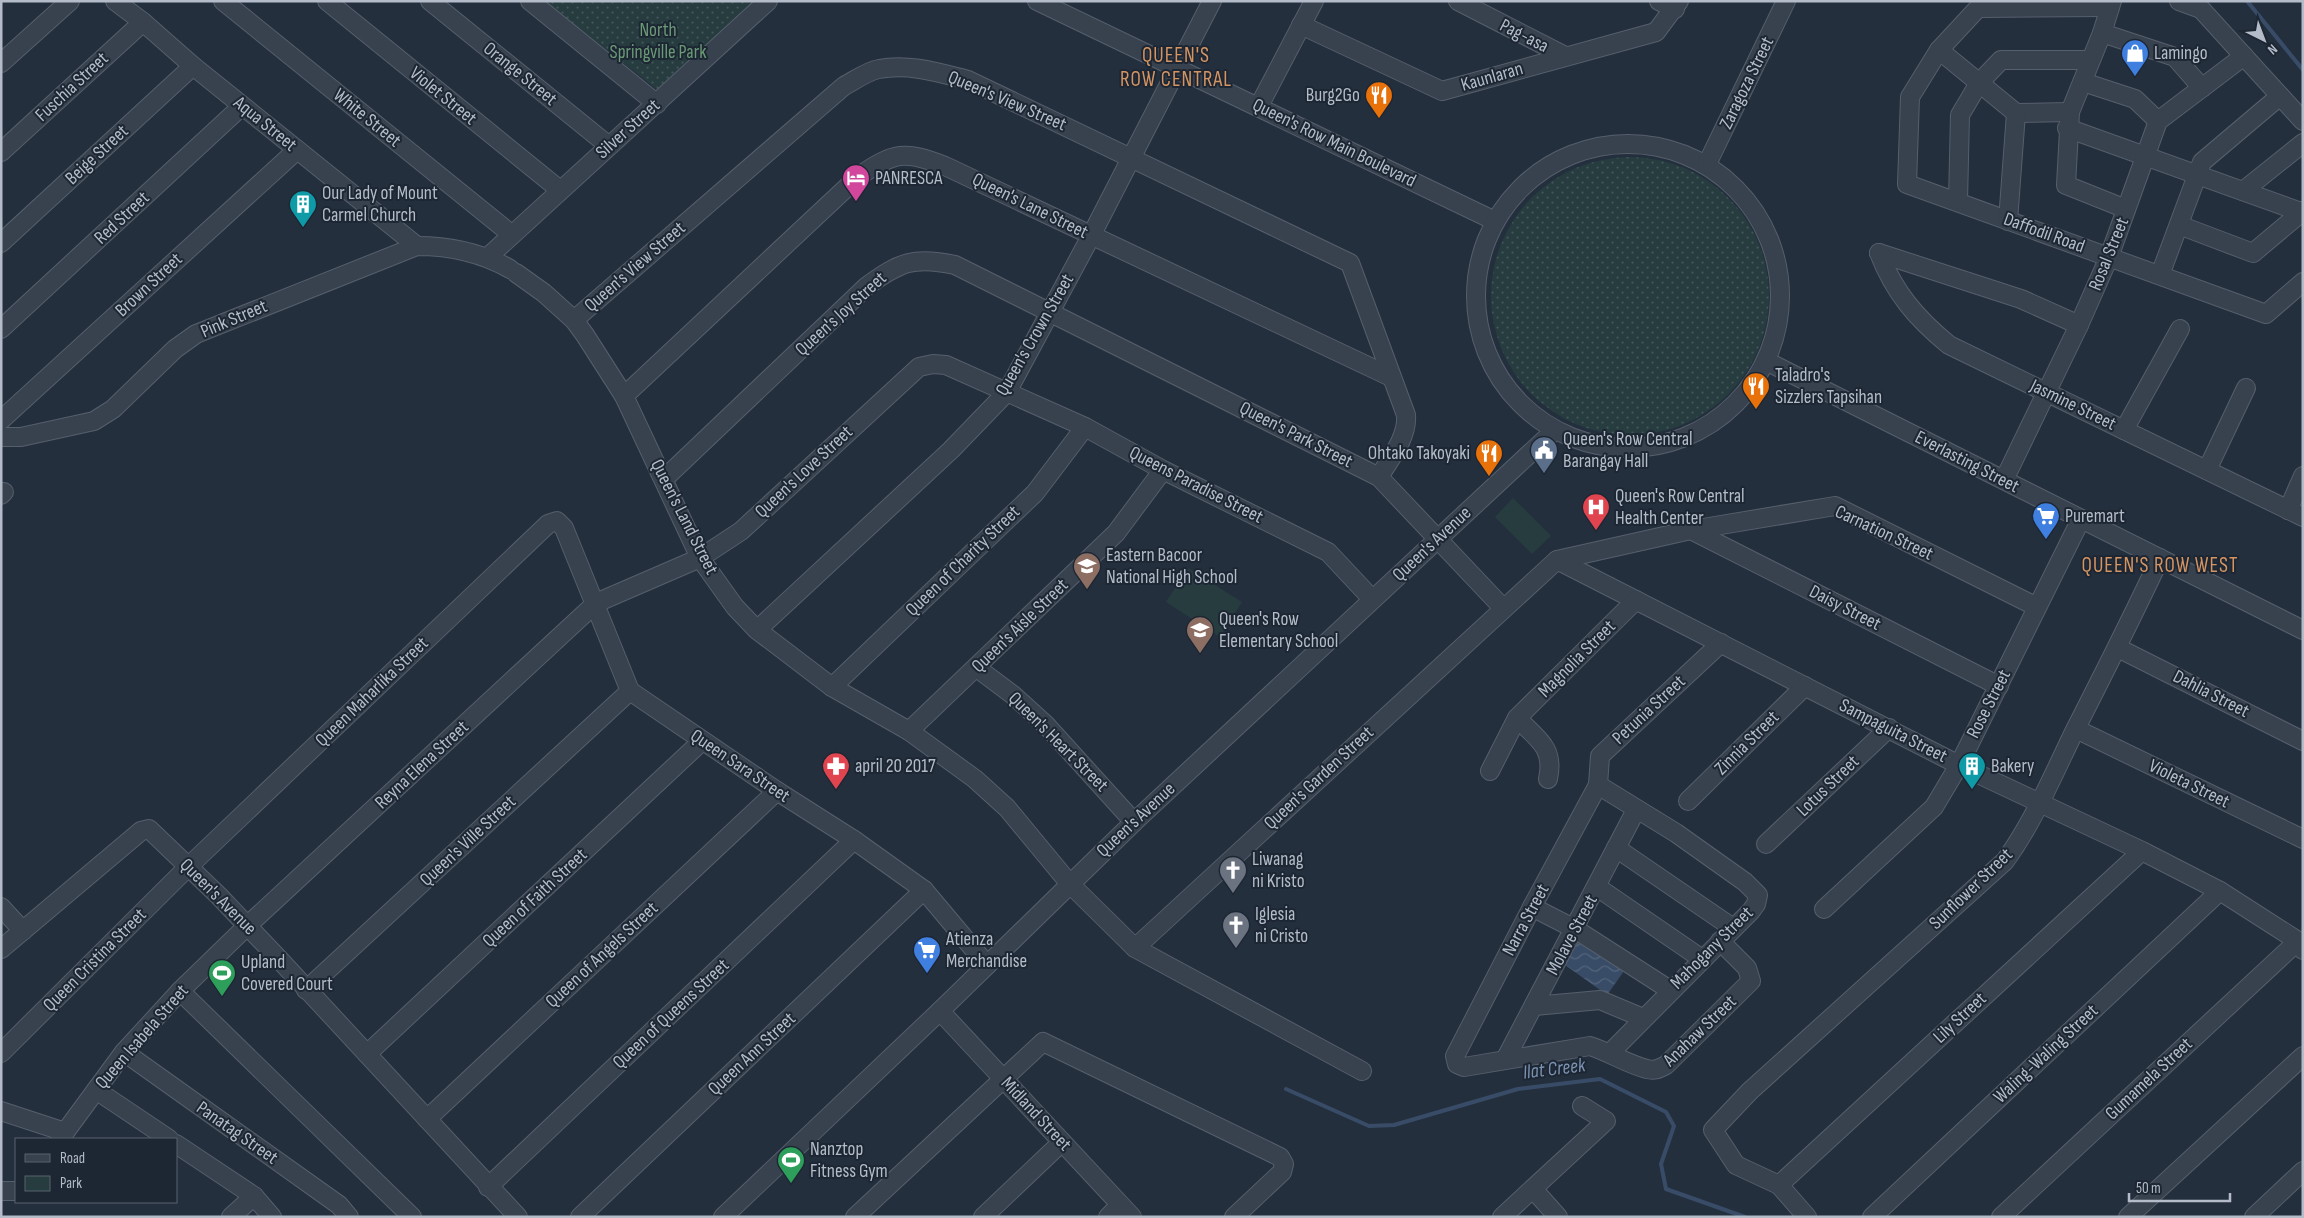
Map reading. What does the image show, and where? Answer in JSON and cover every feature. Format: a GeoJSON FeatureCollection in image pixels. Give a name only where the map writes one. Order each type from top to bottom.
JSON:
{"type":"FeatureCollection","features":[{"type":"Feature","properties":{"kind":"street"},"geometry":{"type":"LineString","coordinates":[[1,63],[70,1]]}},
{"type":"Feature","properties":{"kind":"street","name":"Aqua Street"},"geometry":{"type":"LineString","coordinates":[[115,1],[143,22],[242,106],[417,246]]}},
{"type":"Feature","properties":{"kind":"street","name":"White Street"},"geometry":{"type":"LineString","coordinates":[[223,1],[511,234]]}},
{"type":"Feature","properties":{"kind":"street","name":"Violet Street"},"geometry":{"type":"LineString","coordinates":[[327,1],[560,190]]}},
{"type":"Feature","properties":{"kind":"street","name":"Orange Street"},"geometry":{"type":"LineString","coordinates":[[430,1],[609,146]]}},
{"type":"Feature","properties":{"kind":"street"},"geometry":{"type":"LineString","coordinates":[[530,1],[657,104]]}},
{"type":"Feature","properties":{"kind":"street","name":"Silver Street"},"geometry":{"type":"LineString","coordinates":[[488,257],[768,1]]}},
{"type":"Feature","properties":{"kind":"street","name":"Queen's Row Main Boulevard"},"geometry":{"type":"LineString","coordinates":[[1037,1],[1495,221]]}},
{"type":"Feature","properties":{"kind":"street","name":"Queen's Crown Street"},"geometry":{"type":"LineString","coordinates":[[758,630],[951,450],[1007,392],[1091,236],[1212,1]]}},
{"type":"Feature","properties":{"kind":"street"},"geometry":{"type":"LineString","coordinates":[[1259,106],[1314,1]]}},
{"type":"Feature","properties":{"kind":"street","name":"Pag-asa"},"geometry":{"type":"LineString","coordinates":[[1458,1],[1565,56]]}},
{"type":"Feature","properties":{"kind":"street"},"geometry":{"type":"LineString","coordinates":[[1659,1],[1677,5]]}},
{"type":"Feature","properties":{"kind":"street","name":"Zaragoza Street"},"geometry":{"type":"LineString","coordinates":[[1707,164],[1786,1]]}},
{"type":"Feature","properties":{"kind":"street"},"geometry":{"type":"LineString","coordinates":[[2178,1],[2201,10],[2303,121]]}},
{"type":"Feature","properties":{"kind":"street"},"geometry":{"type":"LineString","coordinates":[[2126,209],[2066,185],[2068,120],[2083,82],[2089,60],[2102,33],[2111,4],[1978,8],[1939,50],[2016,113],[2068,120],[2146,156],[2302,211]]}},
{"type":"Feature","properties":{"kind":"street","name":"Kaunlaran"},"geometry":{"type":"LineString","coordinates":[[1301,26],[1442,92],[1656,32],[1677,5]]}},
{"type":"Feature","properties":{"kind":"street","name":"Fuschia Street"},"geometry":{"type":"LineString","coordinates":[[1,152],[143,22]]}},
{"type":"Feature","properties":{"kind":"street"},"geometry":{"type":"LineString","coordinates":[[2102,33],[2175,58],[2202,88]]}},
{"type":"Feature","properties":{"kind":"street","name":"Daffodil Road"},"geometry":{"type":"LineString","coordinates":[[1939,50],[1910,97],[1907,184],[1958,200],[2008,221],[2266,314],[2303,282]]}},
{"type":"Feature","properties":{"kind":"street"},"geometry":{"type":"LineString","coordinates":[[2083,82],[2135,99],[2158,121],[2244,56]]}},
{"type":"Feature","properties":{"kind":"street"},"geometry":{"type":"LineString","coordinates":[[1958,200],[1960,115],[1979,83],[2001,60],[2089,60]]}},
{"type":"Feature","properties":{"kind":"street","name":"Beige Street"},"geometry":{"type":"LineString","coordinates":[[1,243],[193,66]]}},
{"type":"Feature","properties":{"kind":"street","name":"Queen's View Street"},"geometry":{"type":"LineString","coordinates":[[574,320],[844,86],[878,69],[906,67],[968,80],[1350,264],[1391,377]]}},
{"type":"Feature","properties":{"kind":"street"},"geometry":{"type":"LineString","coordinates":[[2160,276],[2202,162],[2280,96]]}},
{"type":"Feature","properties":{"kind":"street","name":"Red Street"},"geometry":{"type":"LineString","coordinates":[[1,329],[242,106]]}},
{"type":"Feature","properties":{"kind":"street"},"geometry":{"type":"LineString","coordinates":[[2008,221],[2016,113]]}},
{"type":"Feature","properties":{"kind":"street","name":"Rosal Street"},"geometry":{"type":"LineString","coordinates":[[2004,480],[2079,325],[2109,257],[2158,121]]}},
{"type":"Feature","properties":{"kind":"street"},"geometry":{"type":"LineString","coordinates":[[1616,143],[1663,147],[1686,154],[1707,164],[1725,177],[1751,204],[1766,230],[1774,251],[1779,272],[1780,310],[1774,339],[1758,376],[1735,404],[1707,426],[1675,440],[1640,448],[1605,447],[1588,443],[1555,430],[1520,404],[1502,381],[1485,349],[1476,306],[1476,284],[1482,255],[1495,221],[1512,196],[1530,180],[1556,162],[1592,147],[1616,143]]}},
{"type":"Feature","properties":{"kind":"street"},"geometry":{"type":"LineString","coordinates":[[2243,191],[2303,143]]}},
{"type":"Feature","properties":{"kind":"street","name":"Brown Street"},"geometry":{"type":"LineString","coordinates":[[1,420],[297,150]]}},
{"type":"Feature","properties":{"kind":"street","name":"Queen's Lane Street"},"geometry":{"type":"LineString","coordinates":[[624,396],[859,176],[881,161],[903,155],[922,157],[945,166],[1391,377]]}},
{"type":"Feature","properties":{"kind":"street"},"geometry":{"type":"LineString","coordinates":[[2179,225],[2253,253],[2302,211]]}},
{"type":"Feature","properties":{"kind":"street","name":"Pink Street"},"geometry":{"type":"LineString","coordinates":[[1,437],[20,437],[94,421],[113,409],[175,349],[196,334],[417,246],[440,246],[488,257]]}},
{"type":"Feature","properties":{"kind":"street","name":"Jasmine Street"},"geometry":{"type":"LineString","coordinates":[[2079,325],[2021,299],[1879,253],[1889,278],[1923,324],[1948,345],[2295,513]]}},
{"type":"Feature","properties":{"kind":"street","name":"Queen's Land Street"},"geometry":{"type":"LineString","coordinates":[[488,257],[513,271],[544,293],[574,320],[624,396],[665,478],[700,558],[735,607],[758,630],[832,687],[909,731],[975,779],[1007,808],[1069,883]]}},
{"type":"Feature","properties":{"kind":"street","name":"Queen's Joy Street"},"geometry":{"type":"LineString","coordinates":[[665,478],[867,286],[885,273],[906,262],[930,259],[955,265],[1051,312]]}},
{"type":"Feature","properties":{"kind":"street","name":"Queen's Park Street"},"geometry":{"type":"LineString","coordinates":[[1051,312],[1379,477],[1439,538],[1503,608]]}},
{"type":"Feature","properties":{"kind":"street"},"geometry":{"type":"LineString","coordinates":[[2124,430],[2180,329]]}},
{"type":"Feature","properties":{"kind":"street","name":"Everlasting Street"},"geometry":{"type":"LineString","coordinates":[[1766,360],[2303,630]]}},
{"type":"Feature","properties":{"kind":"street","name":"Queen's Love Street"},"geometry":{"type":"LineString","coordinates":[[596,603],[700,558],[741,531],[919,367],[933,364],[946,365],[1007,392]]}},
{"type":"Feature","properties":{"kind":"street"},"geometry":{"type":"LineString","coordinates":[[1379,477],[1401,440],[1407,422],[1391,377]]}},
{"type":"Feature","properties":{"kind":"street"},"geometry":{"type":"LineString","coordinates":[[2207,470],[2246,388]]}},
{"type":"Feature","properties":{"kind":"street","name":"Queens Paradise Street"},"geometry":{"type":"LineString","coordinates":[[1007,392],[1084,427],[1164,470],[1328,552],[1372,599]]}},
{"type":"Feature","properties":{"kind":"street","name":"Queen of Charity Street"},"geometry":{"type":"LineString","coordinates":[[832,687],[1035,493],[1084,427]]}},
{"type":"Feature","properties":{"kind":"street","name":"Queen's Avenue"},"geometry":{"type":"LineString","coordinates":[[723,1217],[940,1011],[1069,883],[1555,430]]}},
{"type":"Feature","properties":{"kind":"street","name":"Queen's Aisle Street"},"geometry":{"type":"LineString","coordinates":[[909,731],[1116,533],[1164,470]]}},
{"type":"Feature","properties":{"kind":"street"},"geometry":{"type":"LineString","coordinates":[[2295,513],[2303,476]]}},
{"type":"Feature","properties":{"kind":"street","name":"Carnation Street"},"geometry":{"type":"LineString","coordinates":[[1503,608],[1556,560],[1691,530],[1835,506],[2037,607]]}},
{"type":"Feature","properties":{"kind":"street","name":"Rose Street"},"geometry":{"type":"LineString","coordinates":[[1824,909],[1934,807],[1999,686],[2081,519]]}},
{"type":"Feature","properties":{"kind":"street","name":"Queen Maharlika Street"},"geometry":{"type":"LineString","coordinates":[[188,866],[548,524],[557,521],[564,528],[596,603]]}},
{"type":"Feature","properties":{"kind":"street","name":"Daisy Street"},"geometry":{"type":"LineString","coordinates":[[1691,530],[1999,686]]}},
{"type":"Feature","properties":{"kind":"street","name":"Sunflower Street"},"geometry":{"type":"LineString","coordinates":[[1779,1185],[1736,1165],[1713,1130],[1750,1090],[2005,861],[2021,839],[2039,804],[2118,648],[2160,558]]}},
{"type":"Feature","properties":{"kind":"street","name":"Sampaguita Street"},"geometry":{"type":"LineString","coordinates":[[1556,560],[1889,728],[1958,765],[2142,851],[2220,891],[2300,945]]}},
{"type":"Feature","properties":{"kind":"street","name":"Magnolia Street"},"geometry":{"type":"LineString","coordinates":[[1490,771],[1517,718],[1636,600]]}},
{"type":"Feature","properties":{"kind":"street"},"geometry":{"type":"LineString","coordinates":[[596,603],[630,691]]}},
{"type":"Feature","properties":{"kind":"street","name":"Reyna Elena Street"},"geometry":{"type":"LineString","coordinates":[[247,926],[596,603]]}},
{"type":"Feature","properties":{"kind":"street","name":"Queen's Garden Street"},"geometry":{"type":"LineString","coordinates":[[1135,948],[1503,608]]}},
{"type":"Feature","properties":{"kind":"street","name":"Petunia Street"},"geometry":{"type":"LineString","coordinates":[[1598,785],[1600,756],[1721,644]]}},
{"type":"Feature","properties":{"kind":"street","name":"Dahlia Street"},"geometry":{"type":"LineString","coordinates":[[2118,648],[2303,740]]}},
{"type":"Feature","properties":{"kind":"street","name":"Queen's Heart Street"},"geometry":{"type":"LineString","coordinates":[[977,668],[1013,695],[1046,725],[1134,822]]}},
{"type":"Feature","properties":{"kind":"street","name":"Zinnia Street"},"geometry":{"type":"LineString","coordinates":[[1688,801],[1805,686]]}},
{"type":"Feature","properties":{"kind":"street","name":"Queen Sara Street"},"geometry":{"type":"LineString","coordinates":[[630,691],[777,791],[854,840],[924,890],[987,964]]}},
{"type":"Feature","properties":{"kind":"street","name":"Queen's Ville Street"},"geometry":{"type":"LineString","coordinates":[[306,990],[630,691]]}},
{"type":"Feature","properties":{"kind":"street"},"geometry":{"type":"LineString","coordinates":[[1517,718],[1545,747],[1549,754],[1551,764],[1548,779]]}},
{"type":"Feature","properties":{"kind":"street","name":"Lotus Street"},"geometry":{"type":"LineString","coordinates":[[1766,844],[1889,728]]}},
{"type":"Feature","properties":{"kind":"street","name":"Violeta Street"},"geometry":{"type":"LineString","coordinates":[[2076,729],[2303,839]]}},
{"type":"Feature","properties":{"kind":"street","name":"Queen of Faith Street"},"geometry":{"type":"LineString","coordinates":[[367,1054],[702,741]]}},
{"type":"Feature","properties":{"kind":"street","name":"Mahogany Street"},"geometry":{"type":"LineString","coordinates":[[1598,785],[1676,833],[1753,889],[1758,895],[1756,904],[1610,1053]]}},
{"type":"Feature","properties":{"kind":"street","name":"Narra Street"},"geometry":{"type":"LineString","coordinates":[[1456,1056],[1532,907],[1598,785]]}},
{"type":"Feature","properties":{"kind":"street","name":"Queen of Angels Street"},"geometry":{"type":"LineString","coordinates":[[427,1119],[777,791]]}},
{"type":"Feature","properties":{"kind":"street","name":"Molave Street"},"geometry":{"type":"LineString","coordinates":[[1506,1058],[1636,810]]}},
{"type":"Feature","properties":{"kind":"street","name":"Queen's Avenue"},"geometry":{"type":"LineString","coordinates":[[1,949],[141,831],[149,828],[247,926],[488,1187],[518,1217]]}},
{"type":"Feature","properties":{"kind":"street","name":"Queen of Queens Street"},"geometry":{"type":"LineString","coordinates":[[488,1187],[854,840]]}},
{"type":"Feature","properties":{"kind":"street"},"geometry":{"type":"LineString","coordinates":[[1616,848],[1733,928]]}},
{"type":"Feature","properties":{"kind":"street","name":"Lily Street"},"geometry":{"type":"LineString","coordinates":[[1779,1185],[2142,851]]}},
{"type":"Feature","properties":{"kind":"street","name":"Queen Cristina Street"},"geometry":{"type":"LineString","coordinates":[[1,1053],[188,866]]}},
{"type":"Feature","properties":{"kind":"street"},"geometry":{"type":"LineString","coordinates":[[1069,883],[1135,948],[1362,1071]]}},
{"type":"Feature","properties":{"kind":"street"},"geometry":{"type":"LineString","coordinates":[[1597,887],[1702,959]]}},
{"type":"Feature","properties":{"kind":"street","name":"Queen Ann Street"},"geometry":{"type":"LineString","coordinates":[[580,1217],[924,890]]}},
{"type":"Feature","properties":{"kind":"street","name":"Waling-Waling Street"},"geometry":{"type":"LineString","coordinates":[[1872,1217],[2220,891]]}},
{"type":"Feature","properties":{"kind":"street"},"geometry":{"type":"LineString","coordinates":[[1,907],[23,931]]}},
{"type":"Feature","properties":{"kind":"street"},"geometry":{"type":"LineString","coordinates":[[1532,907],[1575,929],[1670,990]]}},
{"type":"Feature","properties":{"kind":"street","name":"Queen Isabela Street"},"geometry":{"type":"LineString","coordinates":[[62,1136],[124,1052],[180,991],[247,926]]}},
{"type":"Feature","properties":{"kind":"street","name":"Anahaw Street"},"geometry":{"type":"LineString","coordinates":[[1456,1056],[1457,1064],[1464,1067],[1506,1058],[1590,1046],[1647,1070],[1658,1070],[1666,1066],[1751,981],[1748,968],[1720,941]]}},
{"type":"Feature","properties":{"kind":"street","name":"Gumamela Street"},"geometry":{"type":"LineString","coordinates":[[2001,1217],[2300,945]]}},
{"type":"Feature","properties":{"kind":"street"},"geometry":{"type":"LineString","coordinates":[[180,991],[412,1217]]}},
{"type":"Feature","properties":{"kind":"street"},"geometry":{"type":"LineString","coordinates":[[1534,1006],[1600,1000],[1643,1018]]}},
{"type":"Feature","properties":{"kind":"street","name":"Midland Street"},"geometry":{"type":"LineString","coordinates":[[940,1011],[1062,1142],[1120,1213]]}},
{"type":"Feature","properties":{"kind":"street"},"geometry":{"type":"LineString","coordinates":[[855,1217],[1042,1042],[1280,1157],[1284,1164],[1282,1172],[1234,1217]]}},
{"type":"Feature","properties":{"kind":"street","name":"Panatag Street"},"geometry":{"type":"LineString","coordinates":[[124,1052],[338,1205],[349,1217]]}},
{"type":"Feature","properties":{"kind":"street"},"geometry":{"type":"LineString","coordinates":[[2128,1217],[2303,1056]]}},
{"type":"Feature","properties":{"kind":"street"},"geometry":{"type":"LineString","coordinates":[[96,1090],[168,1138]]}},
{"type":"Feature","properties":{"kind":"street"},"geometry":{"type":"LineString","coordinates":[[1502,1217],[1606,1121],[1582,1106]]}},
{"type":"Feature","properties":{"kind":"street"},"geometry":{"type":"LineString","coordinates":[[1,1111],[62,1136]]}},
{"type":"Feature","properties":{"kind":"street"},"geometry":{"type":"LineString","coordinates":[[983,1217],[1062,1142]]}},
{"type":"Feature","properties":{"kind":"street"},"geometry":{"type":"LineString","coordinates":[[178,1145],[254,1196],[272,1217]]}},
{"type":"Feature","properties":{"kind":"street"},"geometry":{"type":"LineString","coordinates":[[2254,1217],[2303,1171]]}},
{"type":"Feature","properties":{"kind":"street"},"geometry":{"type":"LineString","coordinates":[[1779,1185],[1807,1217]]}},
{"type":"Feature","properties":{"kind":"street"},"geometry":{"type":"LineString","coordinates":[[1533,1189],[1558,1217]]}},
{"type":"Feature","properties":{"kind":"street"},"geometry":{"type":"LineString","coordinates":[[1,1191],[15,1191]]}},
{"type":"Feature","properties":{"kind":"street"},"geometry":{"type":"LineString","coordinates":[[231,1217],[254,1196]]}},
{"type":"Feature","properties":{"kind":"green space","name":"North Springville Park"},"geometry":{"type":"Polygon","coordinates":[[[545,1],[759,1],[660,92],[545,1]]]}},
{"type":"Feature","properties":{"kind":"green space"},"geometry":{"type":"Polygon","coordinates":[[[1630,157],[1657,160],[1683,168],[1707,181],[1728,198],[1745,219],[1758,243],[1766,269],[1769,296],[1766,323],[1758,349],[1745,373],[1728,394],[1707,411],[1683,424],[1657,432],[1630,435],[1603,432],[1577,424],[1553,411],[1532,394],[1515,373],[1502,349],[1494,323],[1491,296],[1494,269],[1502,243],[1515,219],[1532,198],[1553,181],[1577,168],[1603,160],[1630,157]]]}},
{"type":"Feature","properties":{"kind":"green space"},"geometry":{"type":"Polygon","coordinates":[[[1513,498],[1551,536],[1532,554],[1495,517],[1513,498]]]}},
{"type":"Feature","properties":{"kind":"green space"},"geometry":{"type":"Polygon","coordinates":[[[1188,568],[1242,602],[1220,637],[1166,602],[1188,568]]]}},
{"type":"Feature","properties":{"kind":"water"},"geometry":{"type":"Polygon","coordinates":[[[1577,939],[1624,971],[1607,995],[1561,962],[1577,939]]]}},
{"type":"Feature","properties":{"kind":"waterway"},"geometry":{"type":"LineString","coordinates":[[2247,1],[2303,70]]}},
{"type":"Feature","properties":{"kind":"waterway","name":"Ilat Creek"},"geometry":{"type":"LineString","coordinates":[[1286,1089],[1369,1126],[1394,1125],[1518,1089],[1600,1079],[1666,1112],[1674,1126],[1661,1164],[1666,1189],[1745,1217]]}},
{"type":"Feature","properties":{"kind":"place","name":"Lamingo"},"geometry":{"type":"Point","coordinates":[2135,77]}},
{"type":"Feature","properties":{"kind":"place","name":"Burg2Go"},"geometry":{"type":"Point","coordinates":[1379,119]}},
{"type":"Feature","properties":{"kind":"place","name":"PANRESCA"},"geometry":{"type":"Point","coordinates":[856,202]}},
{"type":"Feature","properties":{"kind":"place","name":"Our Lady of Mount Carmel Church"},"geometry":{"type":"Point","coordinates":[303,228]}},
{"type":"Feature","properties":{"kind":"place","name":"Taladro's Sizzlers Tapsihan"},"geometry":{"type":"Point","coordinates":[1756,410]}},
{"type":"Feature","properties":{"kind":"place","name":"Queen's Row Central Barangay Hall"},"geometry":{"type":"Point","coordinates":[1544,474]}},
{"type":"Feature","properties":{"kind":"place","name":"Ohtako Takoyaki"},"geometry":{"type":"Point","coordinates":[1489,477]}},
{"type":"Feature","properties":{"kind":"place","name":"Queen's Row Central Health Center"},"geometry":{"type":"Point","coordinates":[1596,531]}},
{"type":"Feature","properties":{"kind":"place","name":"Puremart"},"geometry":{"type":"Point","coordinates":[2046,540]}},
{"type":"Feature","properties":{"kind":"place","name":"Eastern Bacoor National High School"},"geometry":{"type":"Point","coordinates":[1087,590]}},
{"type":"Feature","properties":{"kind":"place","name":"Queen's Row Elementary School"},"geometry":{"type":"Point","coordinates":[1200,654]}},
{"type":"Feature","properties":{"kind":"place","name":"april 20 2017"},"geometry":{"type":"Point","coordinates":[836,790]}},
{"type":"Feature","properties":{"kind":"place","name":"Bakery"},"geometry":{"type":"Point","coordinates":[1972,790]}},
{"type":"Feature","properties":{"kind":"place","name":"Liwanag ni Kristo"},"geometry":{"type":"Point","coordinates":[1233,894]}},
{"type":"Feature","properties":{"kind":"place","name":"Iglesia ni Cristo"},"geometry":{"type":"Point","coordinates":[1236,949]}},
{"type":"Feature","properties":{"kind":"place","name":"Atienza Merchandise"},"geometry":{"type":"Point","coordinates":[927,974]}},
{"type":"Feature","properties":{"kind":"place","name":"Upland Covered Court"},"geometry":{"type":"Point","coordinates":[222,997]}},
{"type":"Feature","properties":{"kind":"place","name":"Nanztop Fitness Gym"},"geometry":{"type":"Point","coordinates":[791,1184]}},
{"type":"Feature","properties":{"kind":"district","name":"QUEEN'S ROW CENTRAL"},"geometry":{"type":"Point","coordinates":[1176,67]}},
{"type":"Feature","properties":{"kind":"district","name":"QUEEN'S ROW WEST"},"geometry":{"type":"Point","coordinates":[2160,565]}}]}
